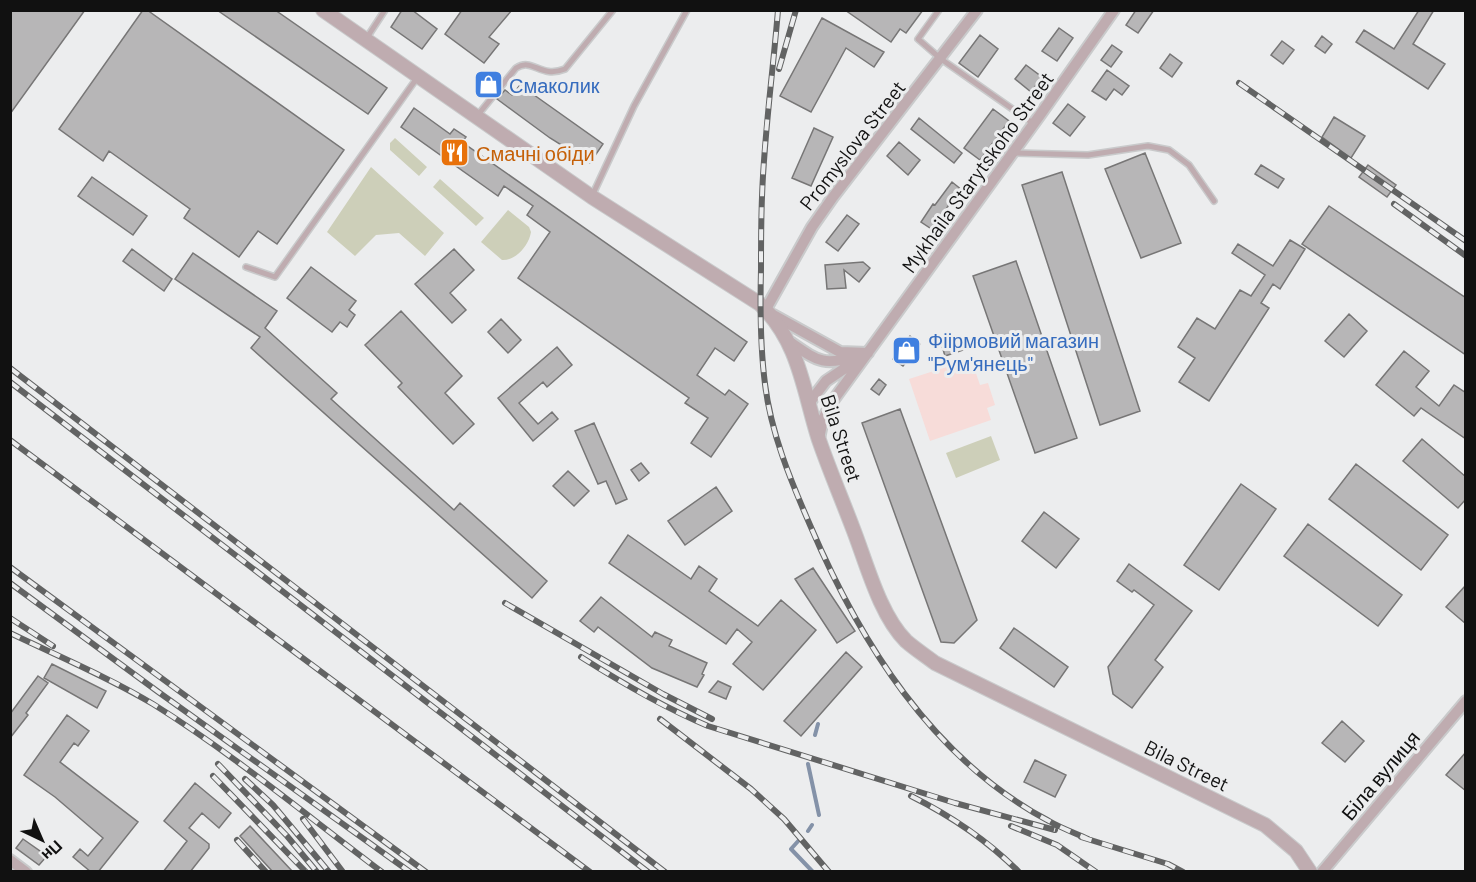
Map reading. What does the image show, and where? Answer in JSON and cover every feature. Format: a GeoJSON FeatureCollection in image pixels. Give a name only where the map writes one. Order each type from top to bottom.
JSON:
{"type":"FeatureCollection","features":[{"type":"Feature","properties":{"kind":"street","name":"Bila Street"},"geometry":{"type":"LineString","coordinates":[[323,10],[417,78],[592,197],[760,304],[768,312],[790,342],[810,402],[819,440],[873,582],[889,617],[906,640],[935,663],[1265,825],[1296,851],[1310,872]]}},
{"type":"Feature","properties":{"kind":"street","name":"Promyslova Street"},"geometry":{"type":"LineString","coordinates":[[768,312],[822,212],[977,10]]}},
{"type":"Feature","properties":{"kind":"street","name":"Mykhaila Starytskoho Street"},"geometry":{"type":"LineString","coordinates":[[819,440],[823,419],[832,402],[1114,10]]}},
{"type":"Feature","properties":{"kind":"street"},"geometry":{"type":"LineString","coordinates":[[768,312],[840,352],[868,354]]}},
{"type":"Feature","properties":{"kind":"street"},"geometry":{"type":"LineString","coordinates":[[790,342],[817,361],[835,363],[868,354]]}},
{"type":"Feature","properties":{"kind":"street","name":"Mykhaila Starytskoho Street"},"geometry":{"type":"LineString","coordinates":[[810,402],[826,381],[868,354]]}},
{"type":"Feature","properties":{"kind":"street","name":"Біла вулиця"},"geometry":{"type":"LineString","coordinates":[[1322,872],[1466,701]]}},
{"type":"Feature","properties":{"kind":"street"},"geometry":{"type":"LineString","coordinates":[[10,860],[26,872]]}},
{"type":"Feature","properties":{"kind":"lane"},"geometry":{"type":"LineString","coordinates":[[365,40],[385,10]]}},
{"type":"Feature","properties":{"kind":"lane"},"geometry":{"type":"LineString","coordinates":[[476,118],[516,68],[521,65],[527,64],[546,72],[555,73],[565,69],[614,10]]}},
{"type":"Feature","properties":{"kind":"lane"},"geometry":{"type":"LineString","coordinates":[[592,197],[634,106],[687,10]]}},
{"type":"Feature","properties":{"kind":"lane"},"geometry":{"type":"LineString","coordinates":[[939,10],[918,39],[941,59],[1034,124]]}},
{"type":"Feature","properties":{"kind":"lane"},"geometry":{"type":"LineString","coordinates":[[246,267],[274,277],[417,78]]}},
{"type":"Feature","properties":{"kind":"lane"},"geometry":{"type":"LineString","coordinates":[[1013,153],[1088,155],[1148,146],[1169,150],[1188,165],[1214,201]]}},
{"type":"Feature","properties":{"kind":"shaded area"},"geometry":{"type":"Polygon","coordinates":[[[971,359],[980,385],[988,383],[995,405],[987,408],[991,420],[930,441],[909,379],[971,359]]]}},
{"type":"Feature","properties":{"kind":"green space"},"geometry":{"type":"Polygon","coordinates":[[[395,138],[427,167],[419,176],[390,150],[390,143],[395,138]]]}},
{"type":"Feature","properties":{"kind":"green space"},"geometry":{"type":"Polygon","coordinates":[[[371,167],[444,233],[425,256],[399,233],[376,235],[355,256],[327,232],[371,167]]]}},
{"type":"Feature","properties":{"kind":"green space"},"geometry":{"type":"Polygon","coordinates":[[[440,179],[484,218],[476,226],[433,187],[440,179]]]}},
{"type":"Feature","properties":{"kind":"green space"},"geometry":{"type":"Polygon","coordinates":[[[508,210],[529,227],[531,232],[528,242],[517,255],[502,260],[481,242],[508,210]]]}},
{"type":"Feature","properties":{"kind":"green space"},"geometry":{"type":"Polygon","coordinates":[[[991,436],[1000,460],[956,478],[946,453],[991,436]]]}},
{"type":"Feature","properties":{"kind":"building"},"geometry":{"type":"Polygon","coordinates":[[[10,10],[85,10],[10,114],[10,10]]]}},
{"type":"Feature","properties":{"kind":"building"},"geometry":{"type":"Polygon","coordinates":[[[143,10],[147,10],[344,150],[277,244],[258,231],[239,257],[184,218],[190,209],[109,151],[103,161],[59,129],[143,10]]]}},
{"type":"Feature","properties":{"kind":"building"},"geometry":{"type":"Polygon","coordinates":[[[217,10],[275,10],[387,88],[368,114],[217,10]]]}},
{"type":"Feature","properties":{"kind":"building"},"geometry":{"type":"Polygon","coordinates":[[[402,10],[412,10],[437,29],[422,49],[391,27],[402,10]]]}},
{"type":"Feature","properties":{"kind":"building"},"geometry":{"type":"Polygon","coordinates":[[[462,10],[512,10],[489,37],[499,44],[484,63],[445,34],[462,10]]]}},
{"type":"Feature","properties":{"kind":"building"},"geometry":{"type":"Polygon","coordinates":[[[845,10],[923,10],[906,33],[900,29],[891,42],[845,10]]]}},
{"type":"Feature","properties":{"kind":"building"},"geometry":{"type":"Polygon","coordinates":[[[1136,10],[1154,10],[1138,33],[1126,25],[1136,10]]]}},
{"type":"Feature","properties":{"kind":"building"},"geometry":{"type":"Polygon","coordinates":[[[1419,10],[1434,10],[1413,44],[1445,64],[1428,89],[1356,42],[1364,30],[1394,49],[1419,10]]]}},
{"type":"Feature","properties":{"kind":"building"},"geometry":{"type":"Polygon","coordinates":[[[822,18],[884,52],[874,67],[846,48],[811,112],[780,96],[822,18]]]}},
{"type":"Feature","properties":{"kind":"building"},"geometry":{"type":"Polygon","coordinates":[[[1059,28],[1073,38],[1057,61],[1042,51],[1059,28]]]}},
{"type":"Feature","properties":{"kind":"building"},"geometry":{"type":"Polygon","coordinates":[[[980,35],[998,49],[978,77],[959,63],[980,35]]]}},
{"type":"Feature","properties":{"kind":"building"},"geometry":{"type":"Polygon","coordinates":[[[1322,36],[1332,44],[1325,53],[1315,46],[1322,36]]]}},
{"type":"Feature","properties":{"kind":"building"},"geometry":{"type":"Polygon","coordinates":[[[1282,41],[1294,50],[1283,64],[1271,55],[1282,41]]]}},
{"type":"Feature","properties":{"kind":"building"},"geometry":{"type":"Polygon","coordinates":[[[1112,45],[1122,52],[1111,67],[1101,60],[1112,45]]]}},
{"type":"Feature","properties":{"kind":"building"},"geometry":{"type":"Polygon","coordinates":[[[1170,54],[1182,63],[1172,77],[1160,68],[1170,54]]]}},
{"type":"Feature","properties":{"kind":"building"},"geometry":{"type":"Polygon","coordinates":[[[1026,65],[1042,77],[1031,92],[1015,79],[1026,65]]]}},
{"type":"Feature","properties":{"kind":"building"},"geometry":{"type":"Polygon","coordinates":[[[1107,70],[1129,86],[1122,95],[1114,89],[1106,100],[1092,91],[1107,70]]]}},
{"type":"Feature","properties":{"kind":"building","name":"Смаколик"},"geometry":{"type":"Polygon","coordinates":[[[484,75],[497,84],[489,94],[477,85],[484,75]]]}},
{"type":"Feature","properties":{"kind":"building"},"geometry":{"type":"Polygon","coordinates":[[[520,85],[603,144],[590,163],[550,138],[497,99],[505,90],[512,95],[520,85]]]}},
{"type":"Feature","properties":{"kind":"building"},"geometry":{"type":"Polygon","coordinates":[[[1068,104],[1085,117],[1070,136],[1053,123],[1068,104]]]}},
{"type":"Feature","properties":{"kind":"building"},"geometry":{"type":"Polygon","coordinates":[[[414,108],[450,134],[454,129],[466,137],[462,142],[747,342],[734,361],[715,348],[697,375],[725,395],[729,390],[748,404],[711,457],[691,443],[708,418],[685,403],[689,398],[518,278],[550,232],[527,215],[533,206],[504,186],[498,196],[401,127],[414,108]]]}},
{"type":"Feature","properties":{"kind":"building"},"geometry":{"type":"Polygon","coordinates":[[[993,109],[1009,121],[980,160],[964,148],[993,109]]]}},
{"type":"Feature","properties":{"kind":"building"},"geometry":{"type":"Polygon","coordinates":[[[1334,117],[1365,136],[1351,158],[1322,137],[1334,117]]]}},
{"type":"Feature","properties":{"kind":"building"},"geometry":{"type":"Polygon","coordinates":[[[919,118],[962,153],[954,163],[911,129],[919,118]]]}},
{"type":"Feature","properties":{"kind":"building"},"geometry":{"type":"Polygon","coordinates":[[[814,128],[833,137],[811,186],[792,178],[814,128]]]}},
{"type":"Feature","properties":{"kind":"building"},"geometry":{"type":"Polygon","coordinates":[[[899,142],[920,160],[908,175],[887,156],[899,142]]]}},
{"type":"Feature","properties":{"kind":"building"},"geometry":{"type":"Polygon","coordinates":[[[1145,153],[1181,243],[1141,258],[1105,169],[1145,153]]]}},
{"type":"Feature","properties":{"kind":"building"},"geometry":{"type":"Polygon","coordinates":[[[1261,165],[1284,179],[1278,188],[1255,174],[1261,165]]]}},
{"type":"Feature","properties":{"kind":"building"},"geometry":{"type":"Polygon","coordinates":[[[1368,165],[1396,185],[1387,197],[1359,177],[1368,165]]]}},
{"type":"Feature","properties":{"kind":"building"},"geometry":{"type":"Polygon","coordinates":[[[1062,172],[1140,411],[1100,425],[1022,185],[1062,172]]]}},
{"type":"Feature","properties":{"kind":"building"},"geometry":{"type":"Polygon","coordinates":[[[92,177],[147,216],[133,235],[78,196],[92,177]]]}},
{"type":"Feature","properties":{"kind":"building"},"geometry":{"type":"Polygon","coordinates":[[[952,182],[962,190],[950,203],[933,230],[921,222],[952,182]]]}},
{"type":"Feature","properties":{"kind":"building"},"geometry":{"type":"Polygon","coordinates":[[[1329,206],[1466,298],[1466,355],[1302,244],[1329,206]]]}},
{"type":"Feature","properties":{"kind":"building"},"geometry":{"type":"Polygon","coordinates":[[[847,215],[859,224],[838,251],[826,242],[847,215]]]}},
{"type":"Feature","properties":{"kind":"building"},"geometry":{"type":"Polygon","coordinates":[[[1290,240],[1305,249],[1280,289],[1273,284],[1261,303],[1269,308],[1209,401],[1179,382],[1195,358],[1178,347],[1197,318],[1215,329],[1240,290],[1251,296],[1265,275],[1232,253],[1238,244],[1273,266],[1290,240]]]}},
{"type":"Feature","properties":{"kind":"building"},"geometry":{"type":"Polygon","coordinates":[[[132,249],[172,279],[164,291],[123,261],[132,249]]]}},
{"type":"Feature","properties":{"kind":"building"},"geometry":{"type":"Polygon","coordinates":[[[454,249],[474,270],[450,293],[466,310],[452,323],[415,284],[454,249]]]}},
{"type":"Feature","properties":{"kind":"building"},"geometry":{"type":"Polygon","coordinates":[[[193,253],[277,311],[265,328],[337,393],[331,399],[454,510],[460,503],[547,581],[532,598],[251,348],[260,337],[175,279],[193,253]]]}},
{"type":"Feature","properties":{"kind":"building"},"geometry":{"type":"Polygon","coordinates":[[[1016,261],[1077,438],[1035,453],[973,276],[1016,261]]]}},
{"type":"Feature","properties":{"kind":"building"},"geometry":{"type":"Polygon","coordinates":[[[863,262],[870,268],[859,282],[844,270],[846,288],[827,289],[825,265],[863,262]]]}},
{"type":"Feature","properties":{"kind":"building"},"geometry":{"type":"Polygon","coordinates":[[[311,267],[356,301],[349,310],[355,315],[347,327],[340,322],[332,332],[287,298],[311,267]]]}},
{"type":"Feature","properties":{"kind":"building"},"geometry":{"type":"Polygon","coordinates":[[[401,311],[462,376],[445,393],[474,424],[453,444],[398,387],[402,383],[365,345],[401,311]]]}},
{"type":"Feature","properties":{"kind":"building"},"geometry":{"type":"Polygon","coordinates":[[[1349,314],[1367,331],[1344,357],[1325,341],[1349,314]]]}},
{"type":"Feature","properties":{"kind":"building"},"geometry":{"type":"Polygon","coordinates":[[[501,319],[521,340],[508,353],[488,332],[501,319]]]}},
{"type":"Feature","properties":{"kind":"building","name":"Фіірмовий магазин \"Рум'янець\""},"geometry":{"type":"Polygon","coordinates":[[[910,336],[920,344],[903,366],[893,359],[910,336]]]}},
{"type":"Feature","properties":{"kind":"building"},"geometry":{"type":"Polygon","coordinates":[[[960,340],[963,350],[945,356],[942,346],[960,340]]]}},
{"type":"Feature","properties":{"kind":"building"},"geometry":{"type":"Polygon","coordinates":[[[557,347],[572,365],[547,387],[543,382],[519,403],[538,424],[552,412],[558,419],[533,441],[498,398],[557,347]]]}},
{"type":"Feature","properties":{"kind":"building"},"geometry":{"type":"Polygon","coordinates":[[[1404,351],[1429,371],[1416,387],[1439,406],[1454,385],[1466,393],[1466,439],[1421,408],[1414,416],[1376,385],[1404,351]]]}},
{"type":"Feature","properties":{"kind":"building"},"geometry":{"type":"Polygon","coordinates":[[[879,379],[886,385],[879,395],[871,389],[879,379]]]}},
{"type":"Feature","properties":{"kind":"building"},"geometry":{"type":"Polygon","coordinates":[[[900,409],[977,620],[954,643],[941,642],[862,423],[900,409]]]}},
{"type":"Feature","properties":{"kind":"building"},"geometry":{"type":"Polygon","coordinates":[[[594,423],[627,499],[616,504],[606,481],[598,484],[575,431],[594,423]]]}},
{"type":"Feature","properties":{"kind":"building"},"geometry":{"type":"Polygon","coordinates":[[[1422,439],[1466,477],[1466,499],[1458,508],[1403,461],[1422,439]]]}},
{"type":"Feature","properties":{"kind":"building"},"geometry":{"type":"Polygon","coordinates":[[[641,463],[649,473],[639,481],[631,470],[641,463]]]}},
{"type":"Feature","properties":{"kind":"building"},"geometry":{"type":"Polygon","coordinates":[[[1356,464],[1448,535],[1421,570],[1329,499],[1356,464]]]}},
{"type":"Feature","properties":{"kind":"building"},"geometry":{"type":"Polygon","coordinates":[[[568,471],[589,491],[574,506],[553,486],[568,471]]]}},
{"type":"Feature","properties":{"kind":"building"},"geometry":{"type":"Polygon","coordinates":[[[1241,484],[1276,509],[1219,590],[1184,565],[1241,484]]]}},
{"type":"Feature","properties":{"kind":"building"},"geometry":{"type":"Polygon","coordinates":[[[716,487],[732,511],[685,545],[668,521],[716,487]]]}},
{"type":"Feature","properties":{"kind":"building"},"geometry":{"type":"Polygon","coordinates":[[[1044,512],[1079,539],[1056,568],[1022,541],[1044,512]]]}},
{"type":"Feature","properties":{"kind":"building"},"geometry":{"type":"Polygon","coordinates":[[[1308,524],[1402,595],[1378,626],[1284,556],[1308,524]]]}},
{"type":"Feature","properties":{"kind":"building"},"geometry":{"type":"Polygon","coordinates":[[[628,535],[691,579],[699,566],[717,579],[709,591],[758,626],[781,600],[816,630],[763,690],[733,664],[752,642],[737,629],[726,644],[609,563],[628,535]]]}},
{"type":"Feature","properties":{"kind":"building"},"geometry":{"type":"Polygon","coordinates":[[[1129,564],[1192,611],[1155,660],[1163,667],[1132,708],[1113,694],[1108,667],[1154,605],[1117,581],[1129,564]]]}},
{"type":"Feature","properties":{"kind":"building"},"geometry":{"type":"Polygon","coordinates":[[[813,568],[855,631],[837,643],[795,579],[813,568]]]}},
{"type":"Feature","properties":{"kind":"building"},"geometry":{"type":"Polygon","coordinates":[[[1466,585],[1466,624],[1446,607],[1466,585]]]}},
{"type":"Feature","properties":{"kind":"building"},"geometry":{"type":"Polygon","coordinates":[[[601,597],[652,637],[655,632],[672,640],[669,646],[707,663],[702,674],[704,675],[697,687],[652,668],[598,627],[594,632],[580,621],[601,597]]]}},
{"type":"Feature","properties":{"kind":"building"},"geometry":{"type":"Polygon","coordinates":[[[1014,628],[1068,667],[1054,687],[1000,648],[1014,628]]]}},
{"type":"Feature","properties":{"kind":"building"},"geometry":{"type":"Polygon","coordinates":[[[846,652],[862,667],[801,736],[784,721],[846,652]]]}},
{"type":"Feature","properties":{"kind":"building"},"geometry":{"type":"Polygon","coordinates":[[[52,664],[106,691],[97,708],[44,678],[52,664]]]}},
{"type":"Feature","properties":{"kind":"building"},"geometry":{"type":"Polygon","coordinates":[[[38,676],[48,683],[10,738],[10,714],[38,676]]]}},
{"type":"Feature","properties":{"kind":"building"},"geometry":{"type":"Polygon","coordinates":[[[718,681],[731,687],[726,699],[709,692],[718,681]]]}},
{"type":"Feature","properties":{"kind":"building"},"geometry":{"type":"Polygon","coordinates":[[[67,715],[89,731],[78,746],[74,743],[60,762],[138,822],[98,872],[91,872],[73,857],[80,849],[88,856],[103,838],[55,797],[24,775],[67,715]]]}},
{"type":"Feature","properties":{"kind":"building"},"geometry":{"type":"Polygon","coordinates":[[[1342,721],[1364,741],[1345,762],[1322,743],[1342,721]]]}},
{"type":"Feature","properties":{"kind":"building"},"geometry":{"type":"Polygon","coordinates":[[[1466,752],[1466,791],[1446,775],[1466,752]]]}},
{"type":"Feature","properties":{"kind":"building"},"geometry":{"type":"Polygon","coordinates":[[[1035,760],[1066,775],[1055,797],[1024,782],[1035,760]]]}},
{"type":"Feature","properties":{"kind":"building"},"geometry":{"type":"Polygon","coordinates":[[[195,783],[231,813],[219,828],[202,813],[189,828],[209,844],[209,848],[190,872],[163,872],[187,841],[164,821],[195,783]]]}},
{"type":"Feature","properties":{"kind":"building"},"geometry":{"type":"Polygon","coordinates":[[[250,826],[293,872],[273,872],[240,836],[250,826]]]}},
{"type":"Feature","properties":{"kind":"building"},"geometry":{"type":"Polygon","coordinates":[[[23,839],[47,856],[39,865],[16,848],[23,839]]]}},
{"type":"Feature","properties":{"kind":"waterway"},"geometry":{"type":"LineString","coordinates":[[815,735],[818,724]]}},
{"type":"Feature","properties":{"kind":"waterway"},"geometry":{"type":"LineString","coordinates":[[808,764],[819,815]]}},
{"type":"Feature","properties":{"kind":"waterway"},"geometry":{"type":"LineString","coordinates":[[808,831],[812,825]]}},
{"type":"Feature","properties":{"kind":"waterway"},"geometry":{"type":"LineString","coordinates":[[800,839],[791,849],[813,872]]}},
{"type":"Feature","properties":{"kind":"railway"},"geometry":{"type":"LineString","coordinates":[[778,10],[763,174],[761,326],[763,369],[768,402],[789,473],[810,525],[852,612],[904,694],[935,731],[969,765],[1007,795],[1054,824],[1088,839]]}},
{"type":"Feature","properties":{"kind":"railway"},"geometry":{"type":"LineString","coordinates":[[779,69],[796,10]]}},
{"type":"Feature","properties":{"kind":"railway"},"geometry":{"type":"LineString","coordinates":[[1239,83],[1466,241]]}},
{"type":"Feature","properties":{"kind":"railway"},"geometry":{"type":"LineString","coordinates":[[1394,204],[1466,256]]}},
{"type":"Feature","properties":{"kind":"railway"},"geometry":{"type":"LineString","coordinates":[[10,368],[665,872]]}},
{"type":"Feature","properties":{"kind":"railway"},"geometry":{"type":"LineString","coordinates":[[10,382],[648,872]]}},
{"type":"Feature","properties":{"kind":"railway"},"geometry":{"type":"LineString","coordinates":[[10,440],[590,872]]}},
{"type":"Feature","properties":{"kind":"railway"},"geometry":{"type":"LineString","coordinates":[[10,567],[426,872]]}},
{"type":"Feature","properties":{"kind":"railway"},"geometry":{"type":"LineString","coordinates":[[10,583],[410,872]]}},
{"type":"Feature","properties":{"kind":"railway"},"geometry":{"type":"LineString","coordinates":[[505,603],[663,694],[712,719]]}},
{"type":"Feature","properties":{"kind":"railway"},"geometry":{"type":"LineString","coordinates":[[10,618],[53,646]]}},
{"type":"Feature","properties":{"kind":"railway"},"geometry":{"type":"LineString","coordinates":[[10,633],[136,694],[183,723],[241,764],[382,872]]}},
{"type":"Feature","properties":{"kind":"railway"},"geometry":{"type":"LineString","coordinates":[[581,657],[643,694],[708,726],[955,803],[1055,830]]}},
{"type":"Feature","properties":{"kind":"railway"},"geometry":{"type":"LineString","coordinates":[[660,719],[751,789],[784,819],[829,872]]}},
{"type":"Feature","properties":{"kind":"railway"},"geometry":{"type":"LineString","coordinates":[[218,764],[287,836],[317,872]]}},
{"type":"Feature","properties":{"kind":"railway"},"geometry":{"type":"LineString","coordinates":[[213,776],[306,872]]}},
{"type":"Feature","properties":{"kind":"railway"},"geometry":{"type":"LineString","coordinates":[[245,779],[273,805],[329,872]]}},
{"type":"Feature","properties":{"kind":"railway"},"geometry":{"type":"LineString","coordinates":[[911,796],[968,830],[994,849],[1019,872]]}},
{"type":"Feature","properties":{"kind":"railway"},"geometry":{"type":"LineString","coordinates":[[303,819],[343,872]]}},
{"type":"Feature","properties":{"kind":"railway"},"geometry":{"type":"LineString","coordinates":[[1011,826],[1057,845],[1096,872]]}},
{"type":"Feature","properties":{"kind":"railway"},"geometry":{"type":"LineString","coordinates":[[1081,837],[1168,864],[1183,872]]}},
{"type":"Feature","properties":{"kind":"railway"},"geometry":{"type":"LineString","coordinates":[[237,840],[266,872]]}},
{"type":"Feature","properties":{"kind":"place","name":"Смаколик"},"geometry":{"type":"Point","coordinates":[488,85]}},
{"type":"Feature","properties":{"kind":"place","name":"Смачні обіди"},"geometry":{"type":"Point","coordinates":[455,153]}},
{"type":"Feature","properties":{"kind":"place","name":"Фіірмовий магазин \"Рум'янець\""},"geometry":{"type":"Point","coordinates":[907,351]}}]}
